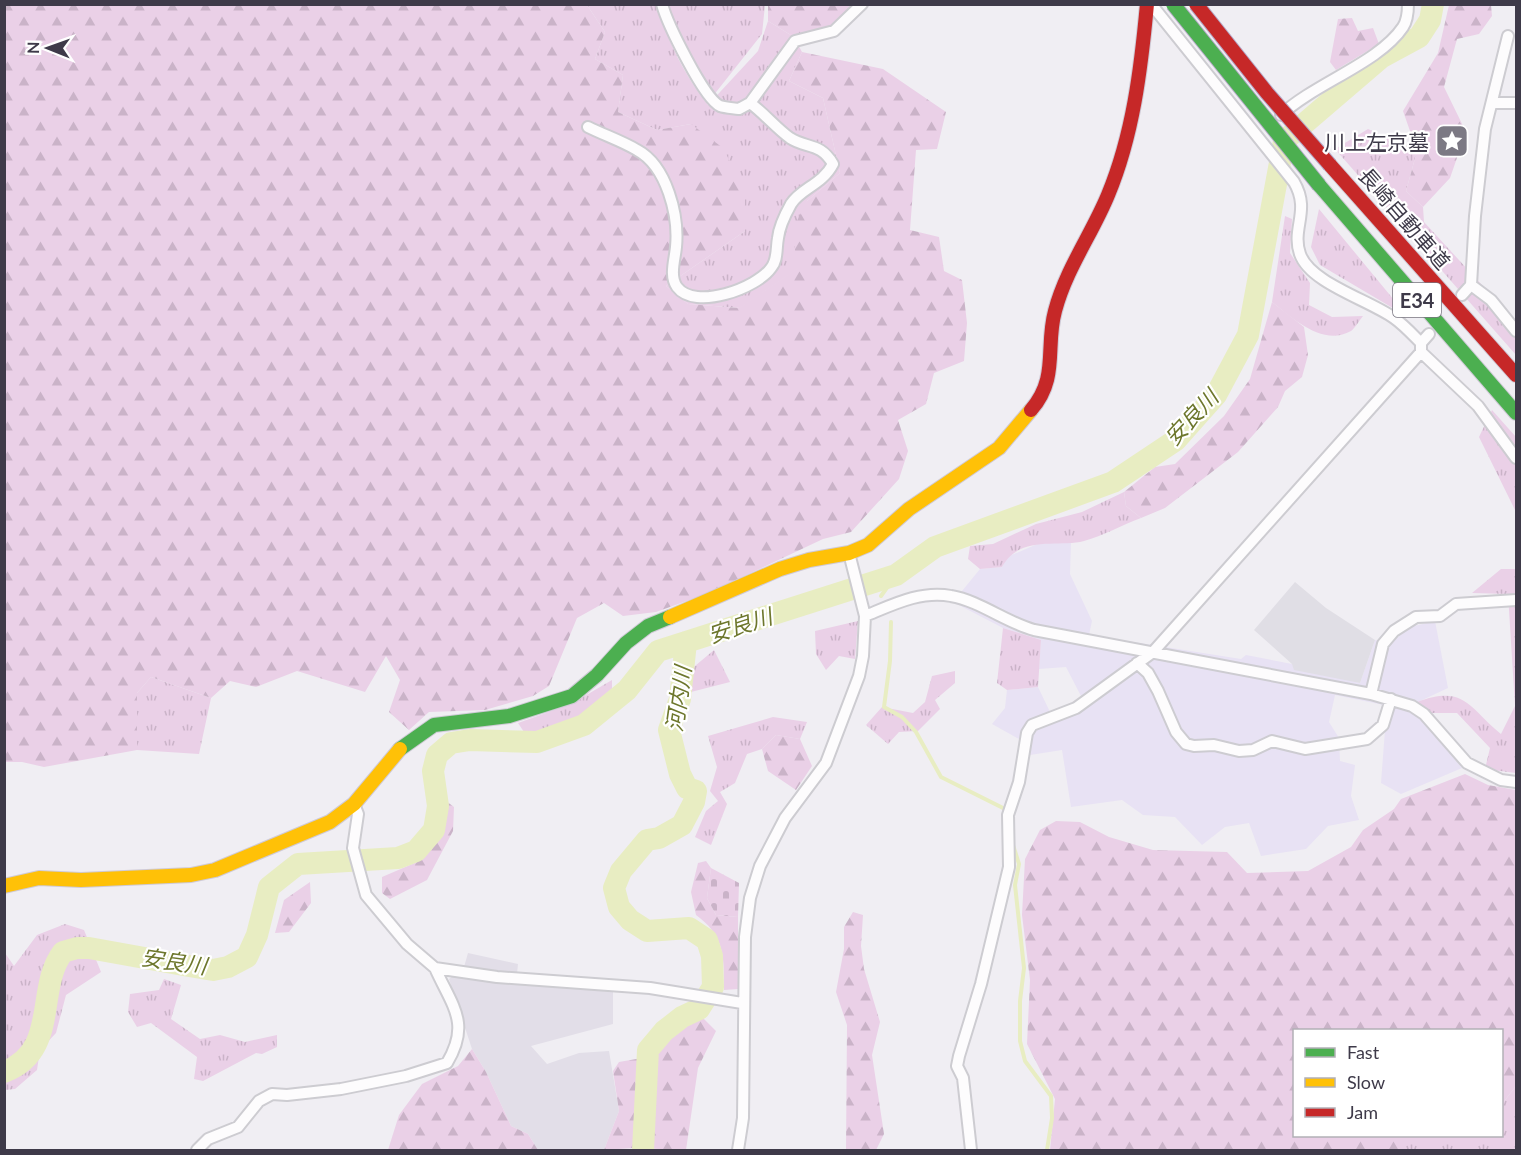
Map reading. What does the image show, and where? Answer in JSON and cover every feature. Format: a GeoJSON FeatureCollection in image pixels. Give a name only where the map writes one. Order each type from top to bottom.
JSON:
{"type":"FeatureCollection","features":[{"type":"Feature","properties":{"kind":"main road"},"geometry":{"type":"LineString","coordinates":[[4,886],[39,878],[81,880],[191,875],[207,872],[330,822],[354,804],[400,749],[434,725],[509,716],[572,696],[597,675],[626,643],[648,626],[780,568],[809,560],[851,559],[909,509],[999,448],[1040,400],[1049,380],[1054,313],[1077,253],[1107,198],[1119,168],[1141,73],[1149,4]]}},
{"type":"Feature","properties":{"kind":"main road","name":"長崎自動車道"},"geometry":{"type":"LineString","coordinates":[[1173,4],[1318,185],[1516,413]]}},
{"type":"Feature","properties":{"kind":"main road","name":"長崎自動車道"},"geometry":{"type":"LineString","coordinates":[[1196,4],[1267,93],[1516,375]]}},
{"type":"Feature","properties":{"kind":"street"},"geometry":{"type":"LineString","coordinates":[[662,4],[667,21],[706,94],[720,105],[739,109],[750,103],[795,41],[834,31],[862,4]]}},
{"type":"Feature","properties":{"kind":"street"},"geometry":{"type":"LineString","coordinates":[[1149,4],[1294,182],[1302,196],[1298,242],[1304,260],[1317,276],[1395,318],[1478,406],[1516,458]]}},
{"type":"Feature","properties":{"kind":"street"},"geometry":{"type":"LineString","coordinates":[[1264,146],[1270,130],[1291,106],[1393,39],[1405,25],[1408,4]]}},
{"type":"Feature","properties":{"kind":"street"},"geometry":{"type":"LineString","coordinates":[[1462,295],[1471,285],[1481,161],[1508,36]]}},
{"type":"Feature","properties":{"kind":"street"},"geometry":{"type":"LineString","coordinates":[[588,127],[640,151],[658,172],[673,203],[677,221],[673,275],[677,287],[691,296],[724,295],[760,279],[772,268],[777,255],[778,236],[792,202],[827,177],[833,164],[828,154],[814,145],[791,138],[750,103]]}},
{"type":"Feature","properties":{"kind":"street"},"geometry":{"type":"LineString","coordinates":[[1492,104],[1516,103]]}},
{"type":"Feature","properties":{"kind":"street"},"geometry":{"type":"LineString","coordinates":[[1471,285],[1491,300],[1516,331]]}},
{"type":"Feature","properties":{"kind":"street"},"geometry":{"type":"LineString","coordinates":[[971,1150],[963,1078],[957,1066],[958,1056],[981,984],[1009,867],[1008,815],[1019,782],[1027,733],[1032,725],[1076,708],[1153,652],[1421,347],[1429,334]]}},
{"type":"Feature","properties":{"kind":"street"},"geometry":{"type":"LineString","coordinates":[[738,1150],[743,1118],[742,1003],[745,937],[750,898],[760,866],[785,818],[826,763],[859,676],[863,656],[865,614],[851,559]]}},
{"type":"Feature","properties":{"kind":"street"},"geometry":{"type":"LineString","coordinates":[[865,614],[913,598],[952,596],[1013,625],[1391,699],[1412,706],[1424,714],[1467,763],[1501,780],[1516,782]]}},
{"type":"Feature","properties":{"kind":"street"},"geometry":{"type":"LineString","coordinates":[[1371,694],[1383,644],[1394,632],[1416,617],[1440,616],[1456,604],[1516,600]]}},
{"type":"Feature","properties":{"kind":"street"},"geometry":{"type":"LineString","coordinates":[[1137,663],[1148,673],[1176,732],[1186,744],[1194,746],[1214,745],[1239,751],[1253,750],[1272,741],[1305,749],[1367,739],[1383,725],[1391,699]]}},
{"type":"Feature","properties":{"kind":"street"},"geometry":{"type":"LineString","coordinates":[[197,1150],[208,1139],[238,1128],[259,1101],[272,1094],[287,1095],[341,1089],[406,1076],[447,1063],[458,1042],[459,1018],[435,968],[407,944],[366,895],[353,848],[358,814],[354,804]]}},
{"type":"Feature","properties":{"kind":"street"},"geometry":{"type":"LineString","coordinates":[[435,968],[497,977],[650,988],[742,1003]]}},
{"type":"Feature","properties":{"kind":"shaded area"},"geometry":{"type":"Polygon","coordinates":[[[1042,542],[1071,542],[1070,574],[1092,621],[1089,635],[1241,659],[1246,655],[1292,664],[1360,683],[1375,640],[1390,644],[1410,627],[1435,621],[1448,688],[1418,702],[1429,713],[1429,727],[1462,768],[1401,794],[1381,783],[1385,730],[1384,705],[1335,695],[1329,722],[1339,738],[1340,761],[1355,765],[1351,796],[1359,820],[1328,826],[1306,849],[1261,856],[1249,823],[1225,827],[1202,845],[1175,817],[1143,815],[1122,800],[1071,807],[1062,750],[1030,755],[1019,739],[992,724],[1005,708],[1007,690],[1038,687],[1051,714],[1082,698],[1066,667],[1039,669],[1041,640],[1003,628],[953,602],[980,569],[1002,567],[1007,557],[1042,542]]]}},
{"type":"Feature","properties":{"kind":"shaded area"},"geometry":{"type":"Polygon","coordinates":[[[1295,582],[1326,608],[1375,640],[1360,683],[1294,670],[1292,664],[1254,630],[1295,582]]]}},
{"type":"Feature","properties":{"kind":"shaded area"},"geometry":{"type":"Polygon","coordinates":[[[468,953],[518,964],[517,974],[613,981],[613,1024],[531,1046],[547,1064],[579,1053],[609,1051],[619,1111],[604,1150],[538,1150],[528,1134],[511,1126],[486,1072],[472,1049],[449,979],[464,967],[468,953]]]}},
{"type":"Feature","properties":{"kind":"green space"},"geometry":{"type":"Polygon","coordinates":[[[4,5],[587,5],[605,32],[595,59],[623,75],[618,112],[657,130],[691,124],[723,148],[745,191],[745,231],[666,286],[688,304],[739,308],[798,268],[792,231],[807,201],[840,173],[823,98],[789,81],[802,52],[883,69],[946,112],[937,149],[916,150],[910,230],[939,237],[944,271],[962,280],[967,323],[964,361],[934,373],[926,404],[898,420],[908,451],[899,479],[851,532],[823,539],[706,594],[656,612],[623,616],[604,603],[577,618],[549,686],[533,696],[485,710],[429,712],[409,730],[389,712],[400,680],[386,656],[365,692],[297,671],[256,687],[230,681],[211,698],[151,677],[137,693],[137,750],[44,767],[22,762],[5,762],[4,5]]]}},
{"type":"Feature","properties":{"kind":"green space"},"geometry":{"type":"Polygon","coordinates":[[[587,5],[658,5],[666,32],[678,58],[708,105],[758,51],[768,21],[794,37],[802,52],[789,81],[823,98],[840,173],[807,201],[799,268],[740,308],[688,304],[666,286],[745,231],[691,124],[657,130],[618,112],[623,75],[595,59],[605,32],[587,5]]]}},
{"type":"Feature","properties":{"kind":"green space"},"geometry":{"type":"Polygon","coordinates":[[[667,5],[765,5],[762,34],[713,96],[671,20],[667,5]]]}},
{"type":"Feature","properties":{"kind":"green space"},"geometry":{"type":"Polygon","coordinates":[[[768,5],[851,5],[833,25],[794,37],[768,21],[768,5]]]}},
{"type":"Feature","properties":{"kind":"green space"},"geometry":{"type":"Polygon","coordinates":[[[1449,5],[1491,5],[1492,16],[1479,34],[1457,39],[1444,87],[1466,132],[1450,178],[1423,207],[1406,191],[1417,151],[1403,111],[1438,53],[1449,5]]]}},
{"type":"Feature","properties":{"kind":"green space"},"geometry":{"type":"Polygon","coordinates":[[[1352,18],[1358,31],[1373,28],[1379,44],[1336,70],[1330,62],[1338,19],[1352,18]]]}},
{"type":"Feature","properties":{"kind":"green space"},"geometry":{"type":"Polygon","coordinates":[[[1368,129],[1417,151],[1406,191],[1423,207],[1424,222],[1516,322],[1516,355],[1335,149],[1368,129]]]}},
{"type":"Feature","properties":{"kind":"green space"},"geometry":{"type":"Polygon","coordinates":[[[1319,209],[1408,317],[1320,265],[1311,247],[1319,209]]]}},
{"type":"Feature","properties":{"kind":"green space"},"geometry":{"type":"Polygon","coordinates":[[[1285,216],[1292,219],[1290,253],[1310,283],[1309,305],[1332,317],[1363,316],[1351,331],[1340,335],[1319,333],[1298,322],[1272,302],[1285,216]]]}},
{"type":"Feature","properties":{"kind":"green space"},"geometry":{"type":"Polygon","coordinates":[[[1272,302],[1304,327],[1308,355],[1302,377],[1285,391],[1278,407],[1238,452],[1165,508],[1141,518],[1126,506],[1124,492],[1155,467],[1175,464],[1224,416],[1250,379],[1272,302]]]}},
{"type":"Feature","properties":{"kind":"green space"},"geometry":{"type":"Polygon","coordinates":[[[1492,410],[1516,437],[1516,512],[1479,437],[1492,410]]]}},
{"type":"Feature","properties":{"kind":"green space"},"geometry":{"type":"Polygon","coordinates":[[[1124,492],[1126,506],[1141,518],[1084,541],[1029,546],[1010,557],[1002,567],[980,569],[968,559],[970,546],[993,544],[1036,524],[1082,512],[1124,492]]]}},
{"type":"Feature","properties":{"kind":"green space"},"geometry":{"type":"Polygon","coordinates":[[[1501,569],[1516,569],[1516,773],[1485,769],[1490,748],[1457,713],[1429,713],[1417,702],[1433,697],[1456,697],[1473,708],[1501,734],[1515,706],[1508,594],[1472,593],[1501,569]]]}},
{"type":"Feature","properties":{"kind":"green space"},"geometry":{"type":"Polygon","coordinates":[[[858,621],[855,659],[839,656],[826,670],[816,654],[815,631],[858,621]]]}},
{"type":"Feature","properties":{"kind":"green space"},"geometry":{"type":"Polygon","coordinates":[[[1003,628],[1041,640],[1038,687],[1007,690],[997,683],[1003,628]]]}},
{"type":"Feature","properties":{"kind":"green space"},"geometry":{"type":"Polygon","coordinates":[[[714,650],[730,682],[691,692],[689,671],[714,650]]]}},
{"type":"Feature","properties":{"kind":"green space"},"geometry":{"type":"Polygon","coordinates":[[[955,671],[955,683],[935,700],[940,709],[918,731],[899,732],[888,744],[866,725],[882,707],[913,713],[925,702],[932,676],[955,671]]]}},
{"type":"Feature","properties":{"kind":"green space"},"geometry":{"type":"Polygon","coordinates":[[[151,677],[211,698],[199,754],[137,750],[137,693],[151,677]]]}},
{"type":"Feature","properties":{"kind":"green space"},"geometry":{"type":"Polygon","coordinates":[[[612,680],[612,695],[575,724],[526,735],[518,723],[571,704],[612,680]]]}},
{"type":"Feature","properties":{"kind":"green space"},"geometry":{"type":"Polygon","coordinates":[[[773,717],[807,722],[800,739],[776,735],[762,749],[747,754],[735,783],[720,792],[727,804],[711,845],[695,837],[706,811],[718,801],[710,791],[717,767],[708,736],[773,717]]]}},
{"type":"Feature","properties":{"kind":"green space"},"geometry":{"type":"Polygon","coordinates":[[[776,735],[800,739],[812,766],[796,790],[768,771],[762,749],[776,735]]]}},
{"type":"Feature","properties":{"kind":"green space"},"geometry":{"type":"Polygon","coordinates":[[[1465,774],[1488,785],[1516,790],[1516,1086],[1503,1103],[1503,1029],[1293,1029],[1293,1137],[1399,1137],[1399,1150],[1050,1150],[1055,1099],[1027,1044],[1030,980],[1022,915],[1025,859],[1040,830],[1056,821],[1080,822],[1109,837],[1153,850],[1227,852],[1247,873],[1308,871],[1351,847],[1363,830],[1394,809],[1401,799],[1465,774]]]}},
{"type":"Feature","properties":{"kind":"green space"},"geometry":{"type":"Polygon","coordinates":[[[446,801],[454,807],[453,831],[427,880],[390,899],[382,893],[382,877],[417,862],[439,832],[446,801]]]}},
{"type":"Feature","properties":{"kind":"green space"},"geometry":{"type":"Polygon","coordinates":[[[706,861],[711,868],[707,898],[716,915],[738,917],[738,989],[724,990],[723,957],[718,939],[706,923],[696,915],[691,892],[698,863],[706,861]]]}},
{"type":"Feature","properties":{"kind":"green space"},"geometry":{"type":"Polygon","coordinates":[[[711,868],[739,883],[738,917],[716,915],[707,898],[711,868]]]}},
{"type":"Feature","properties":{"kind":"green space"},"geometry":{"type":"Polygon","coordinates":[[[310,882],[311,903],[289,932],[275,933],[284,900],[310,882]]]}},
{"type":"Feature","properties":{"kind":"green space"},"geometry":{"type":"Polygon","coordinates":[[[853,912],[863,915],[861,946],[864,969],[880,1022],[872,1055],[884,1134],[876,1150],[846,1150],[847,1025],[836,992],[844,949],[844,927],[853,912]]]}},
{"type":"Feature","properties":{"kind":"green space"},"geometry":{"type":"Polygon","coordinates":[[[65,924],[84,930],[101,972],[66,995],[56,1033],[40,1050],[37,1070],[15,1089],[5,1090],[5,953],[14,966],[37,935],[65,924]]]}},
{"type":"Feature","properties":{"kind":"green space"},"geometry":{"type":"Polygon","coordinates":[[[164,979],[181,985],[171,1019],[200,1039],[220,1035],[245,1042],[277,1035],[277,1047],[262,1054],[256,1053],[203,1081],[194,1079],[197,1057],[151,1023],[137,1027],[128,1012],[130,994],[159,990],[164,979]]]}},
{"type":"Feature","properties":{"kind":"green space"},"geometry":{"type":"Polygon","coordinates":[[[700,1015],[716,1031],[698,1068],[686,1150],[633,1148],[604,1150],[619,1111],[613,1071],[619,1062],[642,1058],[663,1045],[678,1029],[700,1015]]]}},
{"type":"Feature","properties":{"kind":"green space"},"geometry":{"type":"Polygon","coordinates":[[[472,1049],[486,1072],[511,1126],[528,1134],[538,1150],[388,1150],[399,1115],[422,1084],[458,1066],[472,1049]]]}},
{"type":"Feature","properties":{"kind":"green space"},"geometry":{"type":"Polygon","coordinates":[[[1516,1086],[1516,1150],[1399,1150],[1399,1137],[1503,1137],[1503,1103],[1516,1086]]]}},
{"type":"Feature","properties":{"kind":"waterway","name":"安良川"},"geometry":{"type":"LineString","coordinates":[[4,1072],[21,1062],[33,1049],[40,1034],[50,983],[63,952],[77,948],[89,948],[213,970],[228,967],[247,957],[257,935],[269,887],[298,864],[398,858],[416,851],[434,830],[438,806],[433,771],[437,755],[451,743],[470,740],[537,742],[584,725],[627,690],[658,651],[896,575],[935,547],[1113,482],[1176,440],[1216,395],[1248,335],[1284,141],[1382,57],[1419,37],[1430,20],[1433,4]]}},
{"type":"Feature","properties":{"kind":"waterway"},"geometry":{"type":"LineString","coordinates":[[881,596],[896,575]]}},
{"type":"Feature","properties":{"kind":"waterway"},"geometry":{"type":"LineString","coordinates":[[891,622],[890,661],[884,707],[902,717],[916,732],[941,777],[1003,808]]}},
{"type":"Feature","properties":{"kind":"waterway","name":"河内川"},"geometry":{"type":"LineString","coordinates":[[643,1150],[648,1050],[664,1031],[682,1017],[699,1009],[713,987],[712,956],[707,940],[689,928],[647,931],[630,920],[619,907],[614,888],[621,871],[647,840],[659,838],[682,825],[694,802],[696,791],[687,788],[680,774],[669,730],[680,699],[686,642]]}},
{"type":"Feature","properties":{"kind":"waterway"},"geometry":{"type":"LineString","coordinates":[[1013,845],[1019,864],[1015,885],[1024,968],[1020,1001],[1020,1041],[1025,1061],[1051,1096],[1052,1118],[1047,1150]]}},
{"type":"Feature","properties":{"kind":"traffic: fast"},"geometry":{"type":"LineString","coordinates":[[1173,4],[1319,185]]}},
{"type":"Feature","properties":{"kind":"traffic: fast"},"geometry":{"type":"LineString","coordinates":[[1319,185],[1516,413]]}},
{"type":"Feature","properties":{"kind":"traffic: fast"},"geometry":{"type":"LineString","coordinates":[[400,749],[434,725],[509,716],[572,696],[597,675],[626,643],[648,626],[670,617]]}},
{"type":"Feature","properties":{"kind":"traffic: slow"},"geometry":{"type":"LineString","coordinates":[[670,617],[780,569],[809,560],[849,553],[868,545],[909,509],[999,448],[1031,410]]}},
{"type":"Feature","properties":{"kind":"traffic: slow"},"geometry":{"type":"LineString","coordinates":[[4,886],[39,878],[81,880],[191,875],[215,870],[330,822],[354,804],[400,749]]}},
{"type":"Feature","properties":{"kind":"traffic: jam"},"geometry":{"type":"LineString","coordinates":[[1031,410],[1045,386],[1050,362],[1052,324],[1060,296],[1072,266],[1108,195],[1124,149],[1139,77],[1147,4]]}},
{"type":"Feature","properties":{"kind":"traffic: jam"},"geometry":{"type":"LineString","coordinates":[[1196,4],[1267,93],[1330,165]]}},
{"type":"Feature","properties":{"kind":"traffic: jam"},"geometry":{"type":"LineString","coordinates":[[1330,165],[1516,375]]}},
{"type":"Feature","properties":{"kind":"place","name":"川上左京墓"},"geometry":{"type":"Point","coordinates":[1452,141]}}]}
